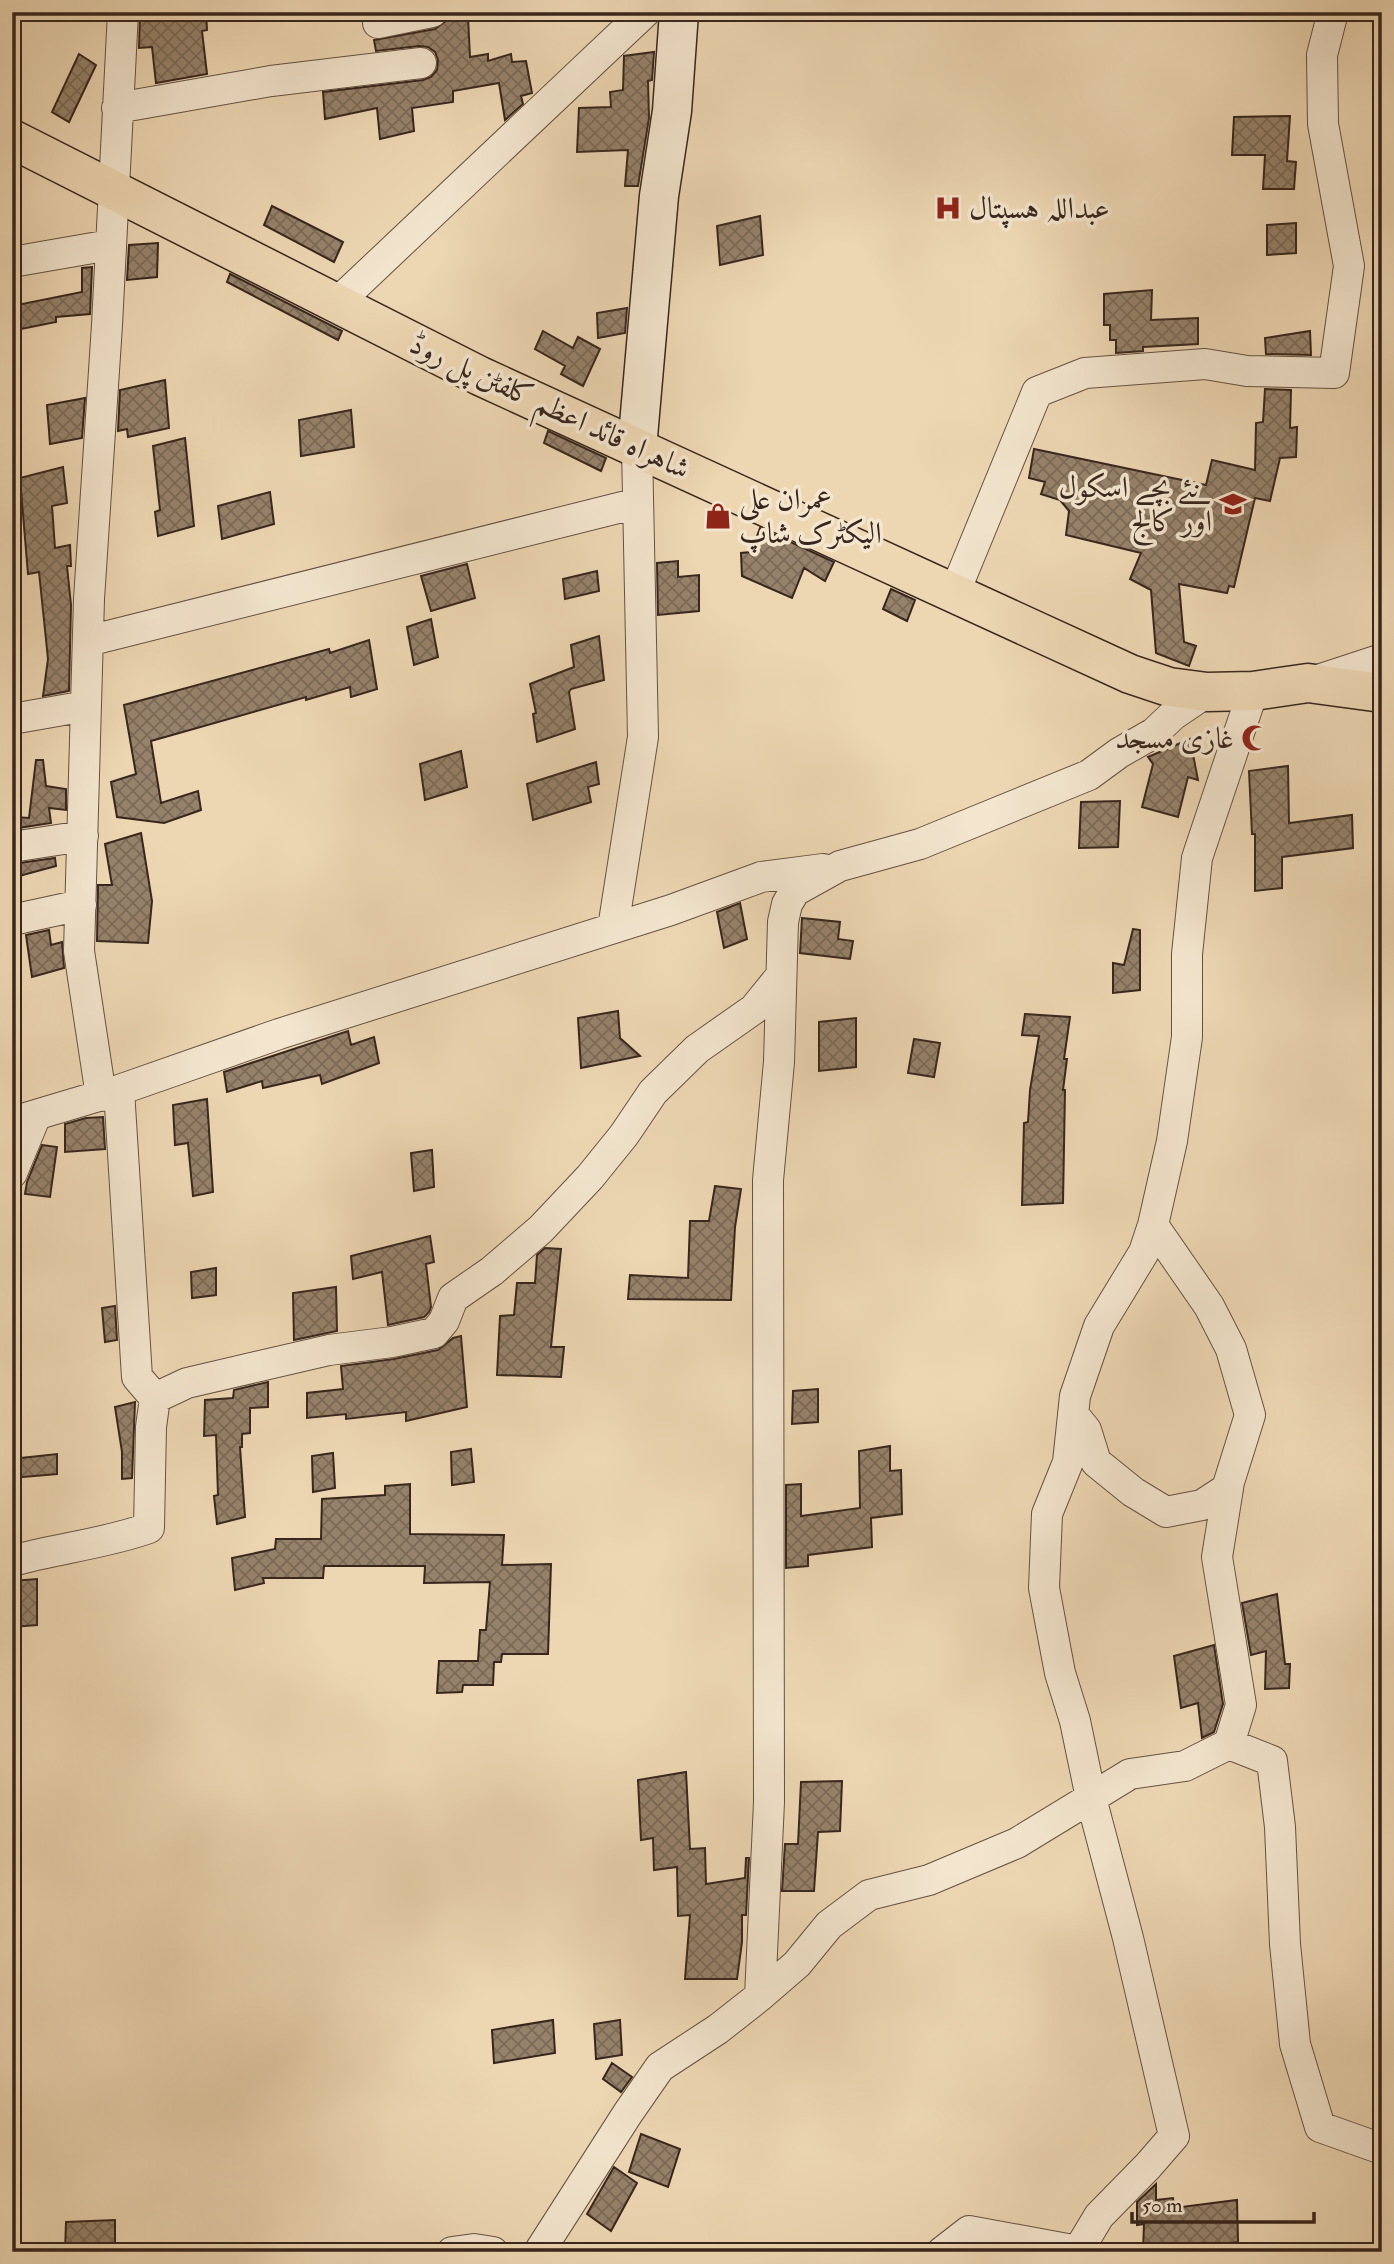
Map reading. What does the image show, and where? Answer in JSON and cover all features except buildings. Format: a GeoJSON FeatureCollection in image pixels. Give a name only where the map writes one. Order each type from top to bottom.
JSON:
{"type":"FeatureCollection","features":[{"type":"Feature","properties":{"kind":"highway","name":"شاہراہ قائد اعظم کلفٹن پل روڈ"},"geometry":{"type":"LineString","coordinates":[[12,139],[480,376],[1130,674],[1169,687],[1207,692],[1253,691],[1308,683],[1382,693]]}},
{"type":"Feature","properties":{"kind":"street"},"geometry":{"type":"LineString","coordinates":[[12,1561],[116,1540],[149,1528],[151,1427],[155,1398],[137,1377],[110,1093],[79,951],[88,641],[122,12]]}},
{"type":"Feature","properties":{"kind":"street"},"geometry":{"type":"LineString","coordinates":[[378,23],[432,12]]}},
{"type":"Feature","properties":{"kind":"street"},"geometry":{"type":"LineString","coordinates":[[337,303],[645,12]]}},
{"type":"Feature","properties":{"kind":"street"},"geometry":{"type":"LineString","coordinates":[[612,928],[643,737],[637,448],[659,196],[672,111],[678,12]]}},
{"type":"Feature","properties":{"kind":"street"},"geometry":{"type":"LineString","coordinates":[[954,594],[1037,392],[1085,373],[1205,364],[1247,371],[1334,373],[1349,266],[1323,124],[1322,55],[1333,12]]}},
{"type":"Feature","properties":{"kind":"street"},"geometry":{"type":"LineString","coordinates":[[117,108],[271,81],[421,63]]}},
{"type":"Feature","properties":{"kind":"street"},"geometry":{"type":"LineString","coordinates":[[12,262],[110,245]]}},
{"type":"Feature","properties":{"kind":"street"},"geometry":{"type":"LineString","coordinates":[[88,641],[638,503]]}},
{"type":"Feature","properties":{"kind":"street"},"geometry":{"type":"LineString","coordinates":[[1308,683],[1382,659]]}},
{"type":"Feature","properties":{"kind":"street"},"geometry":{"type":"LineString","coordinates":[[942,2252],[969,2231],[1078,2251],[1099,2216],[1149,2166],[1174,2136],[1128,1938],[1091,1798],[1075,1720],[1060,1674],[1044,1588],[1047,1514],[1068,1462],[1075,1396],[1099,1326],[1144,1252],[1153,1225],[1172,1141],[1187,1037],[1187,954],[1197,858],[1253,691]]}},
{"type":"Feature","properties":{"kind":"street"},"geometry":{"type":"LineString","coordinates":[[12,1172],[24,1118],[110,1093],[292,1030],[612,928],[761,877],[840,866],[920,844],[1089,775],[1119,752],[1154,733],[1173,715],[1207,692]]}},
{"type":"Feature","properties":{"kind":"street"},"geometry":{"type":"LineString","coordinates":[[12,719],[86,706]]}},
{"type":"Feature","properties":{"kind":"street"},"geometry":{"type":"LineString","coordinates":[[12,847],[83,836]]}},
{"type":"Feature","properties":{"kind":"street"},"geometry":{"type":"LineString","coordinates":[[760,1996],[769,1802],[768,1181],[779,1062],[783,922],[787,904],[795,891],[840,866]]}},
{"type":"Feature","properties":{"kind":"street"},"geometry":{"type":"LineString","coordinates":[[12,920],[81,905]]}},
{"type":"Feature","properties":{"kind":"street"},"geometry":{"type":"LineString","coordinates":[[155,1398],[187,1383],[329,1350],[434,1333],[444,1321],[453,1298],[492,1271],[541,1229],[590,1177],[624,1135],[653,1092],[697,1049],[754,1009],[780,977]]}},
{"type":"Feature","properties":{"kind":"street"},"geometry":{"type":"LineString","coordinates":[[538,2252],[660,2067],[718,2029],[760,1996],[797,1965],[829,1925],[869,1895],[929,1880],[1017,1843],[1130,1774],[1185,1766],[1229,1744],[1241,1705],[1217,1558],[1228,1488],[1250,1415],[1231,1349],[1209,1306],[1153,1225]]}},
{"type":"Feature","properties":{"kind":"street"},"geometry":{"type":"LineString","coordinates":[[1073,1414],[1086,1430],[1097,1462],[1133,1492],[1166,1512],[1202,1505],[1228,1488]]}},
{"type":"Feature","properties":{"kind":"street"},"geometry":{"type":"LineString","coordinates":[[1229,1744],[1272,1761],[1280,1827],[1285,1944],[1295,2044],[1320,2127],[1382,2149]]}},
{"type":"Feature","properties":{"kind":"street"},"geometry":{"type":"LineString","coordinates":[[452,2252],[474,2249],[493,2252]]}},
{"type":"Feature","properties":{"kind":"place","name":"عبداللہ ہسپتال"},"geometry":{"type":"Point","coordinates":[948,208]}},
{"type":"Feature","properties":{"kind":"place","name":"نئے بچے اسکول اور کالج"},"geometry":{"type":"Point","coordinates":[1233,504]}},
{"type":"Feature","properties":{"kind":"place","name":"عمران علی الیکٹرک شاپ"},"geometry":{"type":"Point","coordinates":[718,516]}},
{"type":"Feature","properties":{"kind":"place","name":"غازی مسجد"},"geometry":{"type":"Point","coordinates":[1255,738]}}]}
